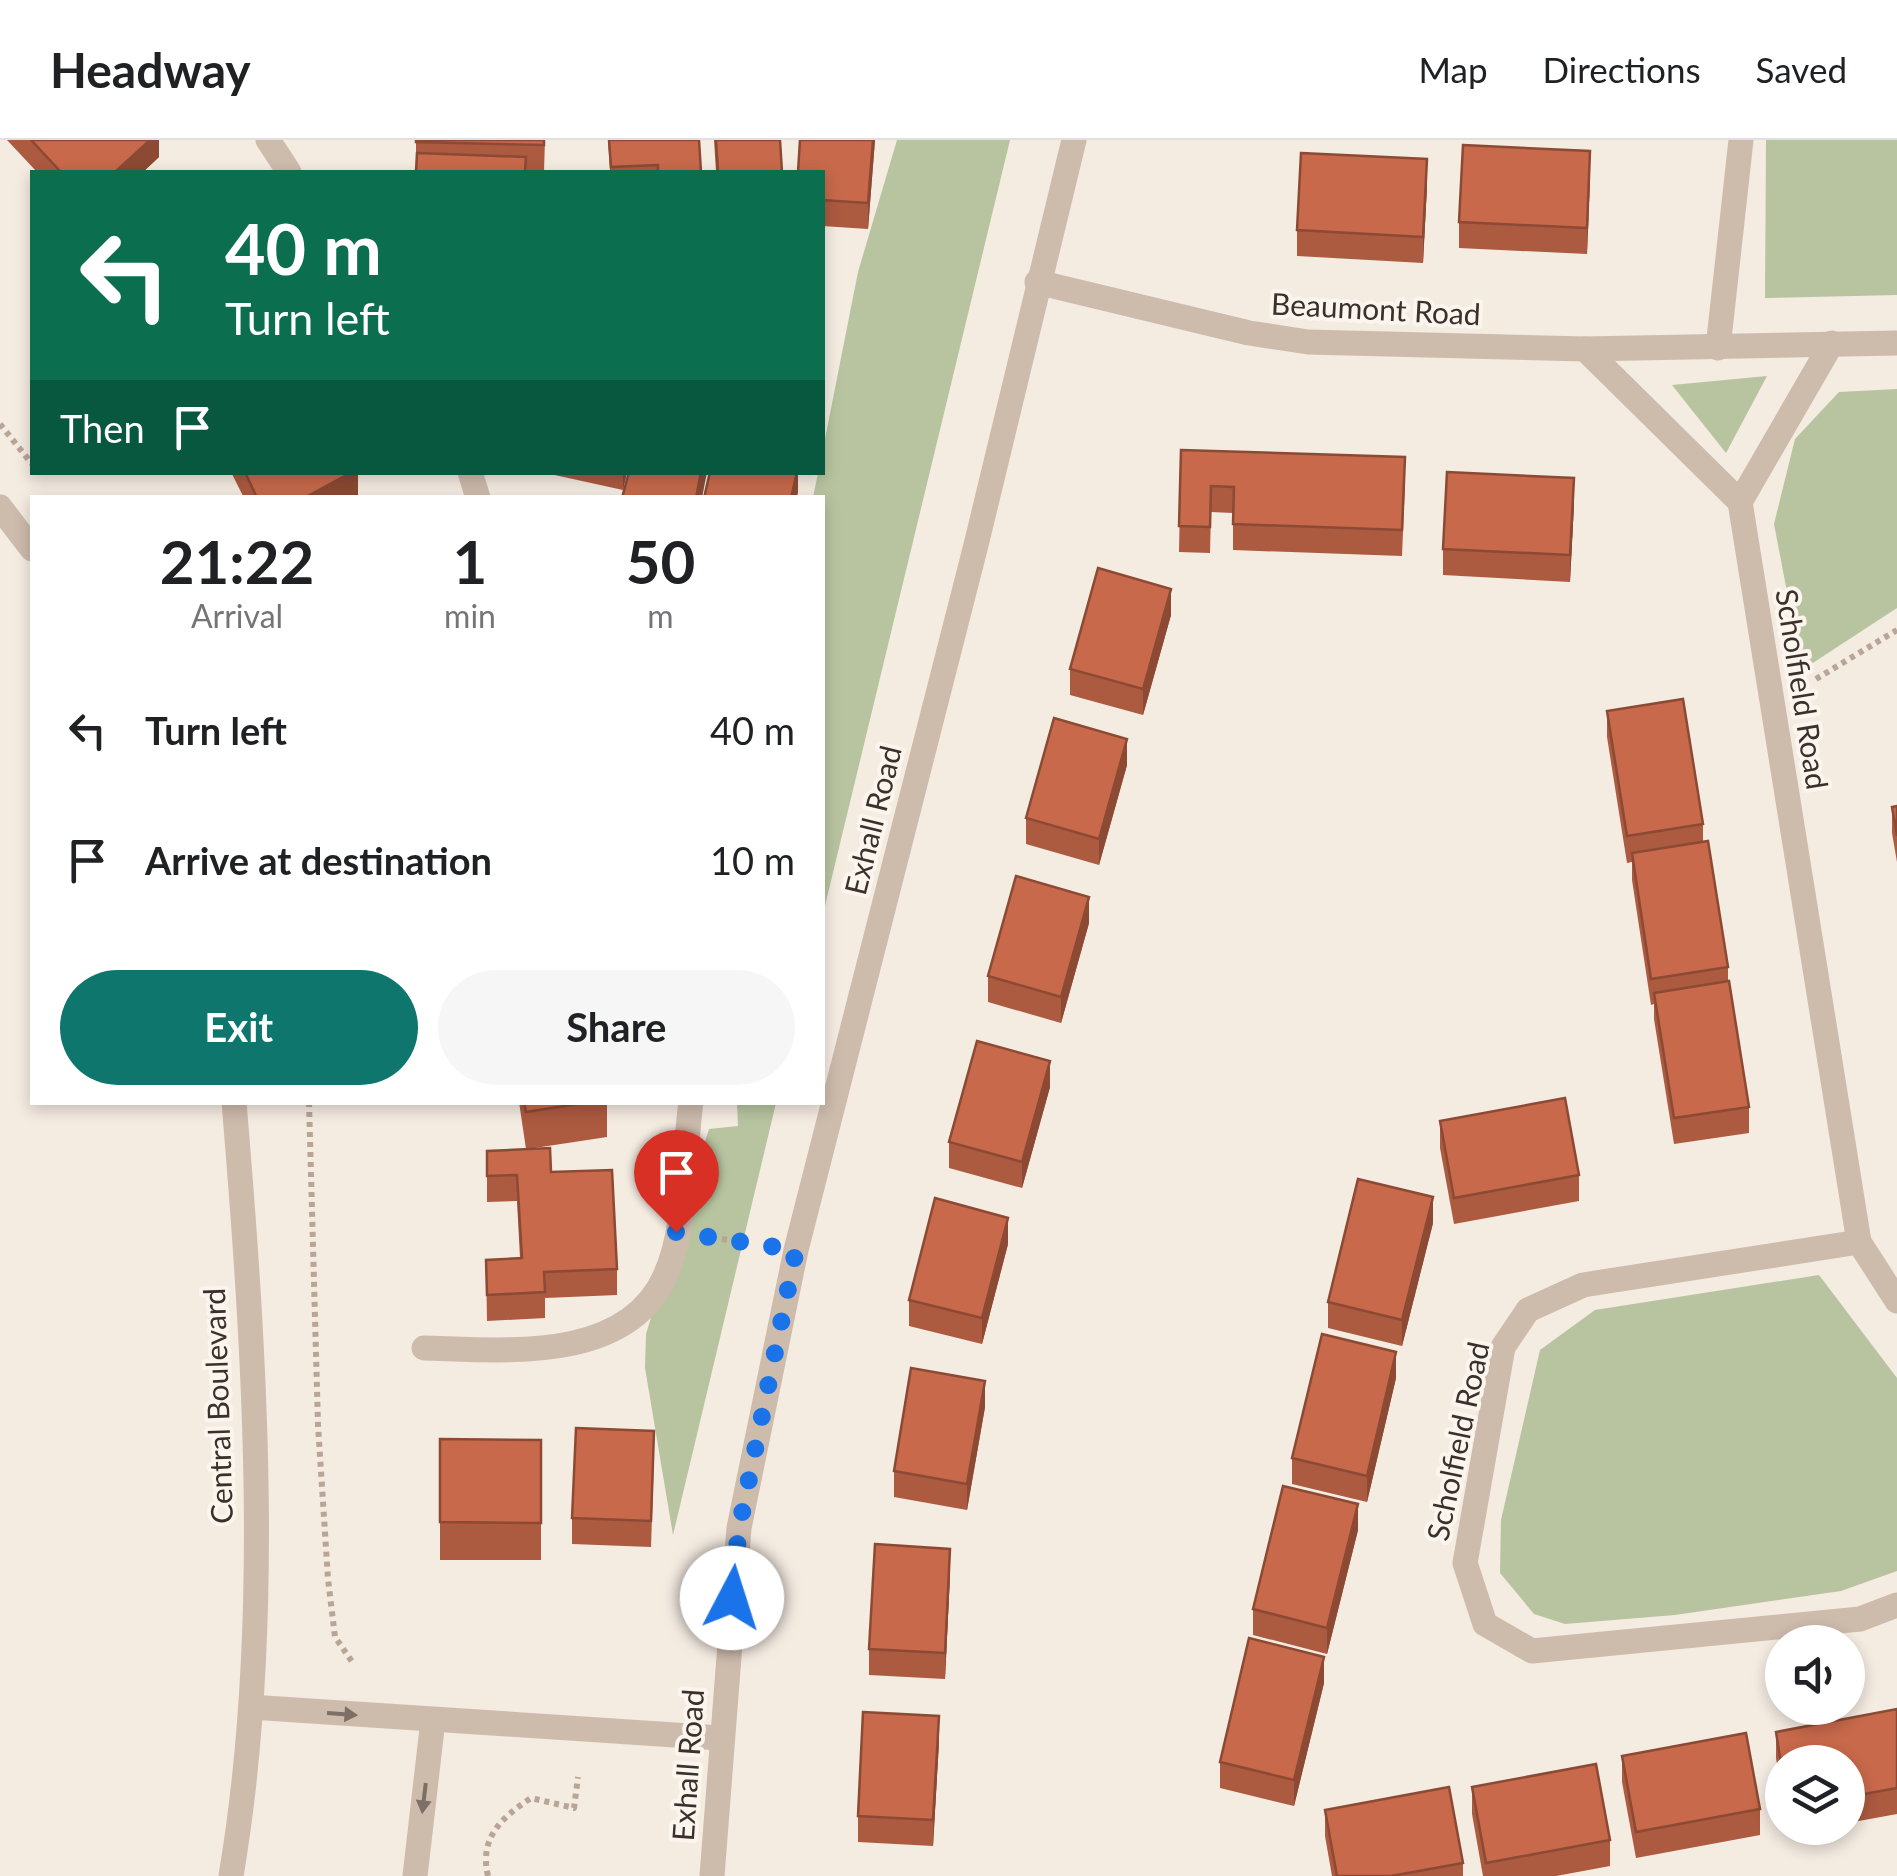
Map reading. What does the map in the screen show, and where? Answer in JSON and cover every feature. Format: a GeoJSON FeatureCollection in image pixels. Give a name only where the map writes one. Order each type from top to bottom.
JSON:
{"type":"FeatureCollection","features":[{"type":"Feature","properties":{"kind":"street"},"geometry":{"type":"LineString","coordinates":[[268,140],[288,170]]}},
{"type":"Feature","properties":{"kind":"street","name":"Exhall Road"},"geometry":{"type":"LineString","coordinates":[[712,1876],[739,1528],[796,1250],[976,546],[1036,282],[1074,140]]}},
{"type":"Feature","properties":{"kind":"street"},"geometry":{"type":"LineString","coordinates":[[1718,348],[1741,140]]}},
{"type":"Feature","properties":{"kind":"street","name":"Beaumont Road"},"geometry":{"type":"LineString","coordinates":[[1036,282],[1249,334],[1308,342],[1585,349],[1897,343]]}},
{"type":"Feature","properties":{"kind":"street"},"geometry":{"type":"LineString","coordinates":[[1585,349],[1740,502],[1832,344]]}},
{"type":"Feature","properties":{"kind":"street","name":"Scholfield Road"},"geometry":{"type":"LineString","coordinates":[[1740,502],[1858,1242],[1897,1301]]}},
{"type":"Feature","properties":{"kind":"street"},"geometry":{"type":"LineString","coordinates":[[0,507],[30,546]]}},
{"type":"Feature","properties":{"kind":"street","name":"Central Boulevard"},"geometry":{"type":"LineString","coordinates":[[231,1876],[251,1707],[254,1491],[234,1105]]}},
{"type":"Feature","properties":{"kind":"street"},"geometry":{"type":"LineString","coordinates":[[424,1348],[533,1350],[578,1343],[638,1315],[665,1277],[676,1232],[690,1105]]}},
{"type":"Feature","properties":{"kind":"street","name":"Scholfield Road"},"geometry":{"type":"LineString","coordinates":[[1858,1242],[1583,1285],[1528,1310],[1504,1347],[1465,1563],[1486,1624],[1532,1650],[1860,1619],[1897,1605]]}},
{"type":"Feature","properties":{"kind":"street"},"geometry":{"type":"LineString","coordinates":[[251,1707],[720,1738]]}},
{"type":"Feature","properties":{"kind":"street"},"geometry":{"type":"LineString","coordinates":[[416,1876],[434,1720]]}},
{"type":"Feature","properties":{"kind":"path"},"geometry":{"type":"LineString","coordinates":[[0,424],[30,462]]}},
{"type":"Feature","properties":{"kind":"path"},"geometry":{"type":"LineString","coordinates":[[1772,706],[1897,630]]}},
{"type":"Feature","properties":{"kind":"path"},"geometry":{"type":"LineString","coordinates":[[309,1105],[318,1424],[328,1579],[335,1637],[350,1662],[362,1666]]}},
{"type":"Feature","properties":{"kind":"path"},"geometry":{"type":"LineString","coordinates":[[676,1232],[796,1250]]}},
{"type":"Feature","properties":{"kind":"path"},"geometry":{"type":"LineString","coordinates":[[488,1876],[483,1855],[500,1818],[531,1798],[574,1808],[584,1728]]}},
{"type":"Feature","properties":{"kind":"green space"},"geometry":{"type":"Polygon","coordinates":[[[897,140],[1010,140],[825,906],[825,495],[813,495],[818,475],[825,475],[825,439],[858,272],[897,140]]]}},
{"type":"Feature","properties":{"kind":"green space"},"geometry":{"type":"Polygon","coordinates":[[[1766,140],[1897,140],[1897,295],[1765,298],[1766,140]]]}},
{"type":"Feature","properties":{"kind":"green space"},"geometry":{"type":"Polygon","coordinates":[[[1767,376],[1726,453],[1672,385],[1767,376]]]}},
{"type":"Feature","properties":{"kind":"green space"},"geometry":{"type":"Polygon","coordinates":[[[1897,389],[1897,608],[1802,670],[1774,524],[1795,439],[1839,392],[1897,389]]]}},
{"type":"Feature","properties":{"kind":"green space"},"geometry":{"type":"Polygon","coordinates":[[[737,1105],[776,1105],[673,1535],[645,1368],[646,1334],[709,1129],[738,1126],[737,1105]]]}},
{"type":"Feature","properties":{"kind":"green space"},"geometry":{"type":"Polygon","coordinates":[[[1819,1275],[1897,1378],[1897,1571],[1841,1591],[1675,1615],[1565,1624],[1534,1614],[1500,1573],[1501,1520],[1540,1350],[1595,1310],[1819,1275]]]}},
{"type":"Feature","properties":{"kind":"building"},"geometry":{"type":"Polygon","coordinates":[[[31,140],[150,140],[117,170],[59,170],[31,140]]]}},
{"type":"Feature","properties":{"kind":"building"},"geometry":{"type":"Polygon","coordinates":[[[544,140],[544,145],[416,142],[544,140]]]}},
{"type":"Feature","properties":{"kind":"building"},"geometry":{"type":"Polygon","coordinates":[[[609,140],[699,140],[701,170],[658,170],[658,165],[611,167],[609,140]]]}},
{"type":"Feature","properties":{"kind":"building"},"geometry":{"type":"Polygon","coordinates":[[[716,140],[780,140],[782,170],[718,170],[716,140]]]}},
{"type":"Feature","properties":{"kind":"building"},"geometry":{"type":"Polygon","coordinates":[[[800,140],[873,140],[868,203],[825,200],[825,170],[798,170],[800,140]]]}},
{"type":"Feature","properties":{"kind":"building"},"geometry":{"type":"Polygon","coordinates":[[[1463,145],[1590,151],[1587,228],[1459,222],[1463,145]]]}},
{"type":"Feature","properties":{"kind":"building"},"geometry":{"type":"Polygon","coordinates":[[[417,153],[526,157],[525,170],[416,170],[417,153]]]}},
{"type":"Feature","properties":{"kind":"building"},"geometry":{"type":"Polygon","coordinates":[[[1301,153],[1427,159],[1423,237],[1297,230],[1301,153]]]}},
{"type":"Feature","properties":{"kind":"building"},"geometry":{"type":"Polygon","coordinates":[[[1181,450],[1405,457],[1402,530],[1233,524],[1234,487],[1211,486],[1210,527],[1179,526],[1181,450]]]}},
{"type":"Feature","properties":{"kind":"building"},"geometry":{"type":"Polygon","coordinates":[[[1447,472],[1574,478],[1570,555],[1443,549],[1447,472]]]}},
{"type":"Feature","properties":{"kind":"building"},"geometry":{"type":"Polygon","coordinates":[[[246,475],[346,475],[310,495],[256,495],[246,475]]]}},
{"type":"Feature","properties":{"kind":"building"},"geometry":{"type":"Polygon","coordinates":[[[628,475],[700,475],[697,495],[623,495],[628,475]]]}},
{"type":"Feature","properties":{"kind":"building"},"geometry":{"type":"Polygon","coordinates":[[[709,475],[796,475],[792,495],[705,495],[709,475]]]}},
{"type":"Feature","properties":{"kind":"building"},"geometry":{"type":"Polygon","coordinates":[[[1098,568],[1171,589],[1143,689],[1070,669],[1098,568]]]}},
{"type":"Feature","properties":{"kind":"building"},"geometry":{"type":"Polygon","coordinates":[[[1683,699],[1703,824],[1627,836],[1607,711],[1683,699]]]}},
{"type":"Feature","properties":{"kind":"building"},"geometry":{"type":"Polygon","coordinates":[[[1054,718],[1127,739],[1099,839],[1026,818],[1054,718]]]}},
{"type":"Feature","properties":{"kind":"building"},"geometry":{"type":"Polygon","coordinates":[[[1897,806],[1897,836],[1892,807],[1897,806]]]}},
{"type":"Feature","properties":{"kind":"building"},"geometry":{"type":"Polygon","coordinates":[[[1708,841],[1728,967],[1651,979],[1632,853],[1708,841]]]}},
{"type":"Feature","properties":{"kind":"building"},"geometry":{"type":"Polygon","coordinates":[[[1016,876],[1089,897],[1061,997],[988,976],[1016,876]]]}},
{"type":"Feature","properties":{"kind":"building"},"geometry":{"type":"Polygon","coordinates":[[[1729,981],[1749,1107],[1674,1118],[1654,993],[1729,981]]]}},
{"type":"Feature","properties":{"kind":"building"},"geometry":{"type":"Polygon","coordinates":[[[977,1041],[1050,1061],[1022,1162],[949,1142],[977,1041]]]}},
{"type":"Feature","properties":{"kind":"building"},"geometry":{"type":"Polygon","coordinates":[[[1565,1098],[1579,1175],[1454,1198],[1440,1121],[1565,1098]]]}},
{"type":"Feature","properties":{"kind":"building"},"geometry":{"type":"Polygon","coordinates":[[[525,1105],[571,1105],[526,1112],[525,1105]]]}},
{"type":"Feature","properties":{"kind":"building"},"geometry":{"type":"Polygon","coordinates":[[[550,1148],[551,1172],[612,1170],[617,1269],[544,1272],[545,1292],[487,1295],[486,1260],[522,1258],[517,1175],[487,1176],[487,1151],[550,1148]]]}},
{"type":"Feature","properties":{"kind":"building"},"geometry":{"type":"Polygon","coordinates":[[[1358,1179],[1433,1197],[1402,1320],[1328,1302],[1358,1179]]]}},
{"type":"Feature","properties":{"kind":"building"},"geometry":{"type":"Polygon","coordinates":[[[935,1198],[1008,1218],[982,1318],[909,1300],[935,1198]]]}},
{"type":"Feature","properties":{"kind":"building"},"geometry":{"type":"Polygon","coordinates":[[[1322,1334],[1396,1352],[1367,1476],[1292,1458],[1322,1334]]]}},
{"type":"Feature","properties":{"kind":"building"},"geometry":{"type":"Polygon","coordinates":[[[911,1368],[985,1381],[967,1484],[894,1471],[911,1368]]]}},
{"type":"Feature","properties":{"kind":"building"},"geometry":{"type":"Polygon","coordinates":[[[576,1428],[654,1431],[651,1521],[572,1518],[576,1428]]]}},
{"type":"Feature","properties":{"kind":"building"},"geometry":{"type":"Polygon","coordinates":[[[440,1439],[541,1440],[541,1523],[440,1522],[440,1439]]]}},
{"type":"Feature","properties":{"kind":"building"},"geometry":{"type":"Polygon","coordinates":[[[1283,1486],[1358,1504],[1327,1628],[1253,1609],[1283,1486]]]}},
{"type":"Feature","properties":{"kind":"building"},"geometry":{"type":"Polygon","coordinates":[[[875,1544],[950,1549],[945,1653],[869,1649],[875,1544]]]}},
{"type":"Feature","properties":{"kind":"building"},"geometry":{"type":"Polygon","coordinates":[[[1249,1638],[1324,1657],[1294,1780],[1220,1762],[1249,1638]]]}},
{"type":"Feature","properties":{"kind":"building"},"geometry":{"type":"Polygon","coordinates":[[[1897,1709],[1897,1788],[1865,1794],[1865,1745],[1778,1745],[1776,1732],[1813,1725],[1865,1725],[1865,1715],[1897,1709]]]}},
{"type":"Feature","properties":{"kind":"building"},"geometry":{"type":"Polygon","coordinates":[[[863,1712],[939,1716],[933,1820],[858,1816],[863,1712]]]}},
{"type":"Feature","properties":{"kind":"building"},"geometry":{"type":"Polygon","coordinates":[[[1746,1733],[1760,1809],[1636,1832],[1622,1756],[1746,1733]]]}},
{"type":"Feature","properties":{"kind":"building"},"geometry":{"type":"Polygon","coordinates":[[[1596,1764],[1610,1840],[1486,1863],[1472,1787],[1596,1764]]]}},
{"type":"Feature","properties":{"kind":"building"},"geometry":{"type":"Polygon","coordinates":[[[1449,1787],[1463,1863],[1391,1876],[1337,1876],[1325,1810],[1449,1787]]]}},
{"type":"Feature","properties":{"kind":"route"},"geometry":{"type":"LineString","coordinates":[[676,1232],[796,1250],[739,1528],[732,1598]]}}]}
